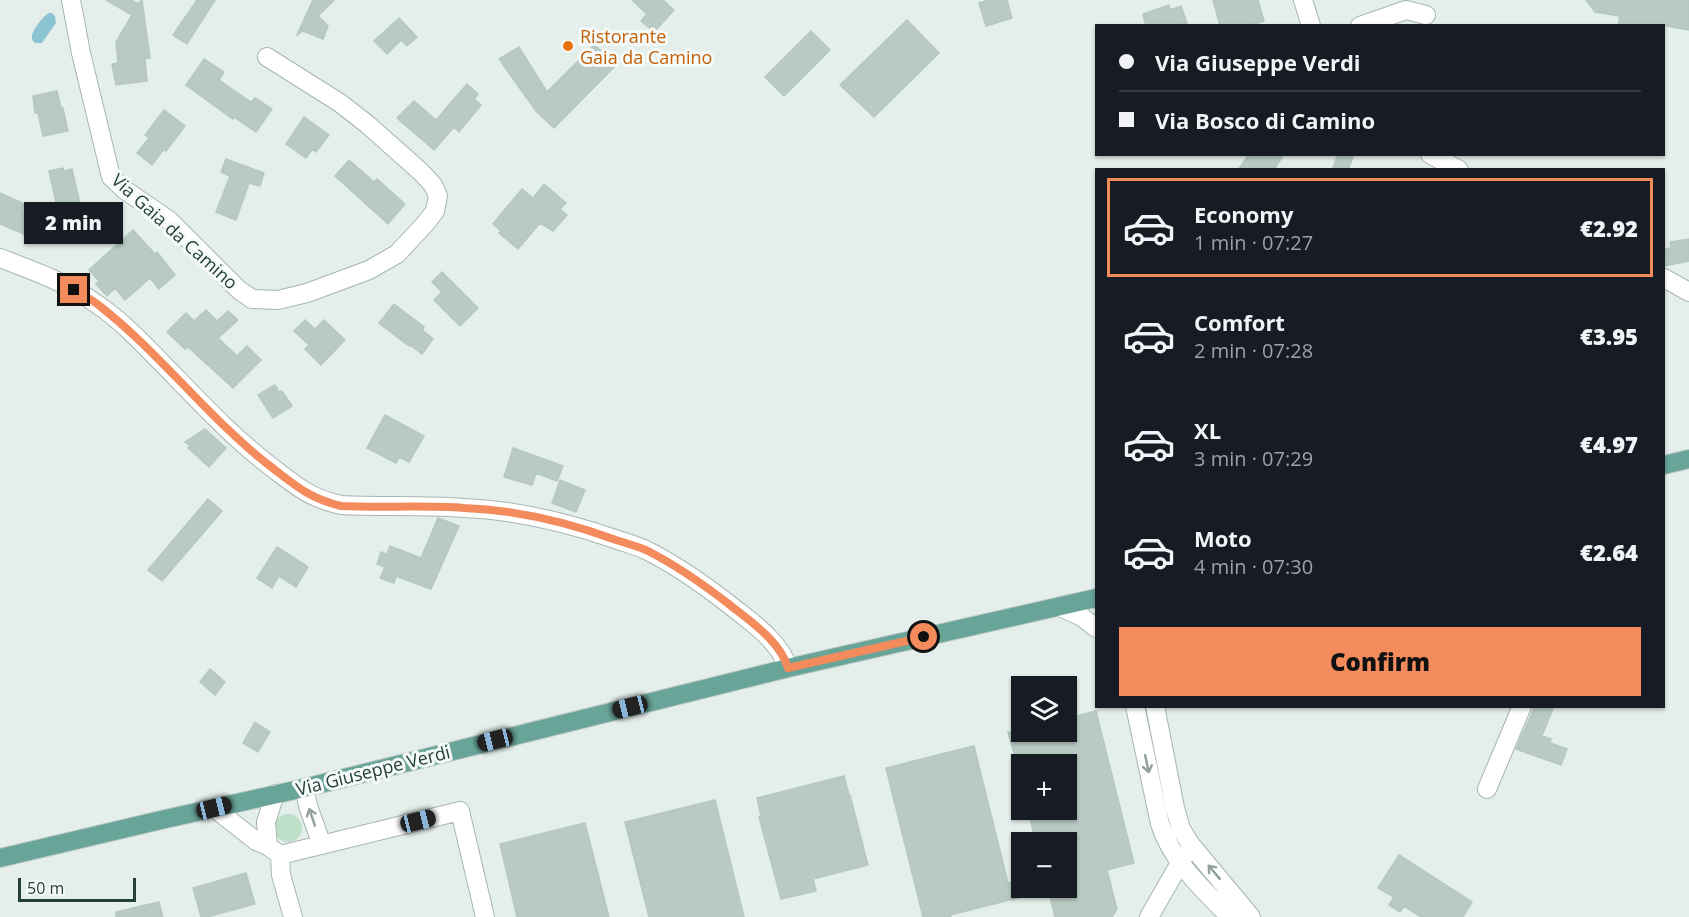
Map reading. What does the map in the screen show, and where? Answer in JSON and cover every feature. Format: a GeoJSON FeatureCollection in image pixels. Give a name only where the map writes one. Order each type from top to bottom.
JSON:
{"type":"FeatureCollection","features":[{"type":"Feature","properties":{"kind":"main road"},"geometry":{"type":"LineString","coordinates":[[1665,465],[1689,459]]}},
{"type":"Feature","properties":{"kind":"main road","name":"Via Giuseppe Verdi"},"geometry":{"type":"LineString","coordinates":[[0,858],[304,788],[788,668],[1095,598]]}},
{"type":"Feature","properties":{"kind":"street","name":"Via Gaia da Camino"},"geometry":{"type":"LineString","coordinates":[[71,0],[81,53],[111,177],[125,190],[170,221],[239,290],[252,299],[278,300],[307,293],[369,270],[397,254],[435,211],[438,196],[433,185],[421,172],[367,124],[267,57]]}},
{"type":"Feature","properties":{"kind":"street"},"geometry":{"type":"LineString","coordinates":[[1303,0],[1310,24]]}},
{"type":"Feature","properties":{"kind":"street"},"geometry":{"type":"LineString","coordinates":[[1366,24],[1406,10],[1426,15]]}},
{"type":"Feature","properties":{"kind":"street"},"geometry":{"type":"LineString","coordinates":[[1434,156],[1455,168]]}},
{"type":"Feature","properties":{"kind":"street"},"geometry":{"type":"LineString","coordinates":[[0,258],[60,282],[99,305],[131,333],[256,455],[310,495],[341,506],[467,508],[506,512],[545,519],[596,533],[644,550],[699,581],[745,617],[785,658],[788,668]]}},
{"type":"Feature","properties":{"kind":"street"},"geometry":{"type":"LineString","coordinates":[[1665,279],[1689,292]]}},
{"type":"Feature","properties":{"kind":"street"},"geometry":{"type":"LineString","coordinates":[[1060,607],[1082,617],[1095,627]]}},
{"type":"Feature","properties":{"kind":"street"},"geometry":{"type":"LineString","coordinates":[[1135,708],[1160,824],[1166,840],[1180,864],[1230,917]]}},
{"type":"Feature","properties":{"kind":"street"},"geometry":{"type":"LineString","coordinates":[[1155,708],[1181,829],[1191,845],[1251,917]]}},
{"type":"Feature","properties":{"kind":"street"},"geometry":{"type":"LineString","coordinates":[[1487,789],[1520,708]]}},
{"type":"Feature","properties":{"kind":"street"},"geometry":{"type":"LineString","coordinates":[[304,788],[322,845]]}},
{"type":"Feature","properties":{"kind":"street"},"geometry":{"type":"LineString","coordinates":[[274,794],[266,822],[293,917]]}},
{"type":"Feature","properties":{"kind":"street"},"geometry":{"type":"LineString","coordinates":[[214,808],[256,842],[274,851],[322,845],[460,811],[485,917]]}},
{"type":"Feature","properties":{"kind":"street"},"geometry":{"type":"LineString","coordinates":[[1149,917],[1191,845]]}},
{"type":"Feature","properties":{"kind":"green space"},"geometry":{"type":"Polygon","coordinates":[[[288,814],[298,818],[302,828],[298,838],[288,842],[278,838],[274,828],[278,818],[288,814]]]}},
{"type":"Feature","properties":{"kind":"water"},"geometry":{"type":"Polygon","coordinates":[[[49,13],[55,16],[56,23],[42,43],[35,43],[32,39],[33,32],[49,13]]]}},
{"type":"Feature","properties":{"kind":"building"},"geometry":{"type":"Polygon","coordinates":[[[106,0],[131,0],[138,4],[142,0],[150,58],[145,59],[147,81],[116,85],[112,64],[118,63],[116,42],[132,15],[106,0]]]}},
{"type":"Feature","properties":{"kind":"building"},"geometry":{"type":"Polygon","coordinates":[[[197,0],[215,0],[187,44],[173,35],[197,0]]]}},
{"type":"Feature","properties":{"kind":"building"},"geometry":{"type":"Polygon","coordinates":[[[313,0],[334,0],[318,16],[328,26],[323,39],[303,31],[297,35],[313,0]]]}},
{"type":"Feature","properties":{"kind":"building"},"geometry":{"type":"Polygon","coordinates":[[[632,0],[663,0],[674,10],[654,32],[641,21],[647,14],[632,0]]]}},
{"type":"Feature","properties":{"kind":"building"},"geometry":{"type":"Polygon","coordinates":[[[989,0],[1007,0],[1012,18],[986,26],[979,3],[989,0]]]}},
{"type":"Feature","properties":{"kind":"building"},"geometry":{"type":"Polygon","coordinates":[[[1213,0],[1258,0],[1264,21],[1255,24],[1219,24],[1213,0]]]}},
{"type":"Feature","properties":{"kind":"building"},"geometry":{"type":"Polygon","coordinates":[[[1586,0],[1689,0],[1689,30],[1665,26],[1665,24],[1618,24],[1620,16],[1595,12],[1586,0]]]}},
{"type":"Feature","properties":{"kind":"building"},"geometry":{"type":"Polygon","coordinates":[[[1169,5],[1170,10],[1181,6],[1187,24],[1146,24],[1143,14],[1169,5]]]}},
{"type":"Feature","properties":{"kind":"building"},"geometry":{"type":"Polygon","coordinates":[[[399,18],[417,37],[407,46],[401,40],[387,54],[374,41],[399,18]]]}},
{"type":"Feature","properties":{"kind":"building"},"geometry":{"type":"Polygon","coordinates":[[[907,20],[939,53],[874,117],[840,85],[907,20]]]}},
{"type":"Feature","properties":{"kind":"building"},"geometry":{"type":"Polygon","coordinates":[[[811,31],[830,50],[784,96],[765,77],[811,31]]]}},
{"type":"Feature","properties":{"kind":"building"},"geometry":{"type":"Polygon","coordinates":[[[594,45],[610,58],[608,60],[615,66],[554,128],[536,111],[499,59],[519,47],[547,92],[594,45]]]}},
{"type":"Feature","properties":{"kind":"building"},"geometry":{"type":"Polygon","coordinates":[[[204,59],[224,72],[219,80],[251,102],[255,98],[272,109],[256,132],[234,117],[233,119],[186,85],[204,59]]]}},
{"type":"Feature","properties":{"kind":"building"},"geometry":{"type":"Polygon","coordinates":[[[467,84],[478,94],[474,99],[481,105],[459,132],[454,127],[434,150],[397,118],[414,101],[436,120],[467,84]]]}},
{"type":"Feature","properties":{"kind":"building"},"geometry":{"type":"Polygon","coordinates":[[[57,91],[68,131],[43,136],[38,113],[35,113],[33,96],[57,91]]]}},
{"type":"Feature","properties":{"kind":"building"},"geometry":{"type":"Polygon","coordinates":[[[164,110],[185,126],[152,165],[137,153],[149,138],[145,135],[164,110]]]}},
{"type":"Feature","properties":{"kind":"building"},"geometry":{"type":"Polygon","coordinates":[[[304,117],[329,135],[316,152],[312,149],[306,158],[286,144],[304,117]]]}},
{"type":"Feature","properties":{"kind":"building"},"geometry":{"type":"Polygon","coordinates":[[[1248,156],[1283,156],[1275,168],[1239,168],[1248,156]]]}},
{"type":"Feature","properties":{"kind":"building"},"geometry":{"type":"Polygon","coordinates":[[[1337,156],[1353,156],[1349,168],[1333,168],[1337,156]]]}},
{"type":"Feature","properties":{"kind":"building"},"geometry":{"type":"Polygon","coordinates":[[[226,159],[264,173],[260,186],[249,183],[236,220],[216,212],[230,176],[221,172],[226,159]]]}},
{"type":"Feature","properties":{"kind":"building"},"geometry":{"type":"Polygon","coordinates":[[[349,160],[374,182],[377,179],[405,204],[388,224],[335,176],[349,160]]]}},
{"type":"Feature","properties":{"kind":"building"},"geometry":{"type":"Polygon","coordinates":[[[63,168],[64,171],[72,169],[81,208],[72,210],[73,213],[59,216],[49,171],[63,168]]]}},
{"type":"Feature","properties":{"kind":"building"},"geometry":{"type":"Polygon","coordinates":[[[544,184],[566,203],[560,209],[567,215],[553,231],[540,223],[518,249],[499,233],[501,231],[493,224],[522,189],[533,198],[544,184]]]}},
{"type":"Feature","properties":{"kind":"building"},"geometry":{"type":"Polygon","coordinates":[[[0,193],[25,204],[22,210],[32,215],[24,234],[0,224],[0,193]]]}},
{"type":"Feature","properties":{"kind":"building"},"geometry":{"type":"Polygon","coordinates":[[[133,230],[155,254],[157,252],[175,275],[159,289],[150,278],[125,300],[115,288],[107,296],[96,284],[99,281],[89,270],[133,230]]]}},
{"type":"Feature","properties":{"kind":"building"},"geometry":{"type":"Polygon","coordinates":[[[1689,239],[1689,261],[1665,266],[1665,249],[1671,248],[1670,242],[1689,239]]]}},
{"type":"Feature","properties":{"kind":"building"},"geometry":{"type":"Polygon","coordinates":[[[442,272],[478,308],[460,326],[434,300],[442,292],[432,282],[442,272]]]}},
{"type":"Feature","properties":{"kind":"building"},"geometry":{"type":"Polygon","coordinates":[[[394,304],[424,327],[422,330],[433,339],[422,354],[379,323],[394,304]]]}},
{"type":"Feature","properties":{"kind":"building"},"geometry":{"type":"Polygon","coordinates":[[[206,310],[217,321],[228,311],[238,320],[218,338],[237,356],[247,346],[261,360],[233,388],[188,347],[185,349],[167,332],[186,313],[194,321],[206,310]]]}},
{"type":"Feature","properties":{"kind":"building"},"geometry":{"type":"Polygon","coordinates":[[[305,320],[315,329],[324,320],[345,340],[321,365],[305,349],[309,345],[294,331],[305,320]]]}},
{"type":"Feature","properties":{"kind":"building"},"geometry":{"type":"Polygon","coordinates":[[[275,385],[292,406],[273,418],[258,395],[275,385]]]}},
{"type":"Feature","properties":{"kind":"building"},"geometry":{"type":"Polygon","coordinates":[[[385,415],[424,436],[409,462],[399,457],[396,463],[367,448],[385,415]]]}},
{"type":"Feature","properties":{"kind":"building"},"geometry":{"type":"Polygon","coordinates":[[[205,429],[226,448],[209,467],[188,448],[190,446],[185,442],[205,429]]]}},
{"type":"Feature","properties":{"kind":"building"},"geometry":{"type":"Polygon","coordinates":[[[513,448],[563,466],[557,481],[536,473],[532,485],[504,477],[513,448]]]}},
{"type":"Feature","properties":{"kind":"building"},"geometry":{"type":"Polygon","coordinates":[[[560,480],[585,490],[576,512],[552,503],[560,480]]]}},
{"type":"Feature","properties":{"kind":"building"},"geometry":{"type":"Polygon","coordinates":[[[208,499],[222,511],[162,581],[148,570],[208,499]]]}},
{"type":"Feature","properties":{"kind":"building"},"geometry":{"type":"Polygon","coordinates":[[[438,518],[459,526],[431,589],[396,576],[394,583],[380,578],[385,567],[377,564],[381,552],[387,554],[390,546],[421,558],[438,518]]]}},
{"type":"Feature","properties":{"kind":"building"},"geometry":{"type":"Polygon","coordinates":[[[277,547],[308,567],[296,587],[279,576],[272,588],[257,578],[277,547]]]}},
{"type":"Feature","properties":{"kind":"building"},"geometry":{"type":"Polygon","coordinates":[[[210,669],[225,682],[215,695],[200,682],[210,669]]]}},
{"type":"Feature","properties":{"kind":"building"},"geometry":{"type":"Polygon","coordinates":[[[1534,708],[1553,708],[1542,736],[1551,739],[1550,743],[1567,749],[1561,765],[1516,749],[1534,708]]]}},
{"type":"Feature","properties":{"kind":"building"},"geometry":{"type":"Polygon","coordinates":[[[1096,711],[1134,863],[1107,870],[1117,909],[1112,917],[1055,917],[1050,898],[1077,898],[1077,832],[1033,832],[1030,820],[1077,820],[1077,754],[1014,754],[1008,732],[1011,732],[1011,742],[1077,742],[1077,716],[1096,711]]]}},
{"type":"Feature","properties":{"kind":"building"},"geometry":{"type":"Polygon","coordinates":[[[255,722],[270,732],[258,752],[243,743],[255,722]]]}},
{"type":"Feature","properties":{"kind":"building"},"geometry":{"type":"Polygon","coordinates":[[[974,746],[1008,883],[1011,882],[1011,898],[1018,898],[950,915],[951,917],[923,917],[886,768],[974,746]]]}},
{"type":"Feature","properties":{"kind":"building"},"geometry":{"type":"Polygon","coordinates":[[[844,776],[868,865],[813,879],[816,891],[781,899],[759,817],[761,816],[757,798],[844,776]]]}},
{"type":"Feature","properties":{"kind":"building"},"geometry":{"type":"Polygon","coordinates":[[[715,800],[744,917],[649,917],[625,822],[715,800]]]}},
{"type":"Feature","properties":{"kind":"building"},"geometry":{"type":"Polygon","coordinates":[[[585,823],[609,917],[517,917],[500,844],[585,823]]]}},
{"type":"Feature","properties":{"kind":"building"},"geometry":{"type":"Polygon","coordinates":[[[1399,855],[1472,902],[1463,917],[1421,917],[1404,906],[1400,912],[1389,905],[1394,897],[1378,888],[1399,855]]]}},
{"type":"Feature","properties":{"kind":"building"},"geometry":{"type":"Polygon","coordinates":[[[246,873],[255,904],[201,917],[193,888],[246,873]]]}},
{"type":"Feature","properties":{"kind":"building"},"geometry":{"type":"Polygon","coordinates":[[[159,902],[163,917],[116,917],[116,912],[159,902]]]}},
{"type":"Feature","properties":{"kind":"place","name":"Ristorante Gaia da Camino"},"geometry":{"type":"Point","coordinates":[568,46]}},
{"type":"Feature","properties":{"kind":"route"},"geometry":{"type":"LineString","coordinates":[[74,290],[99,305],[131,333],[256,455],[298,487],[324,501],[341,506],[419,506],[506,512],[545,519],[596,533],[644,550],[699,581],[745,617],[785,658],[788,668],[924,637]]}}]}
